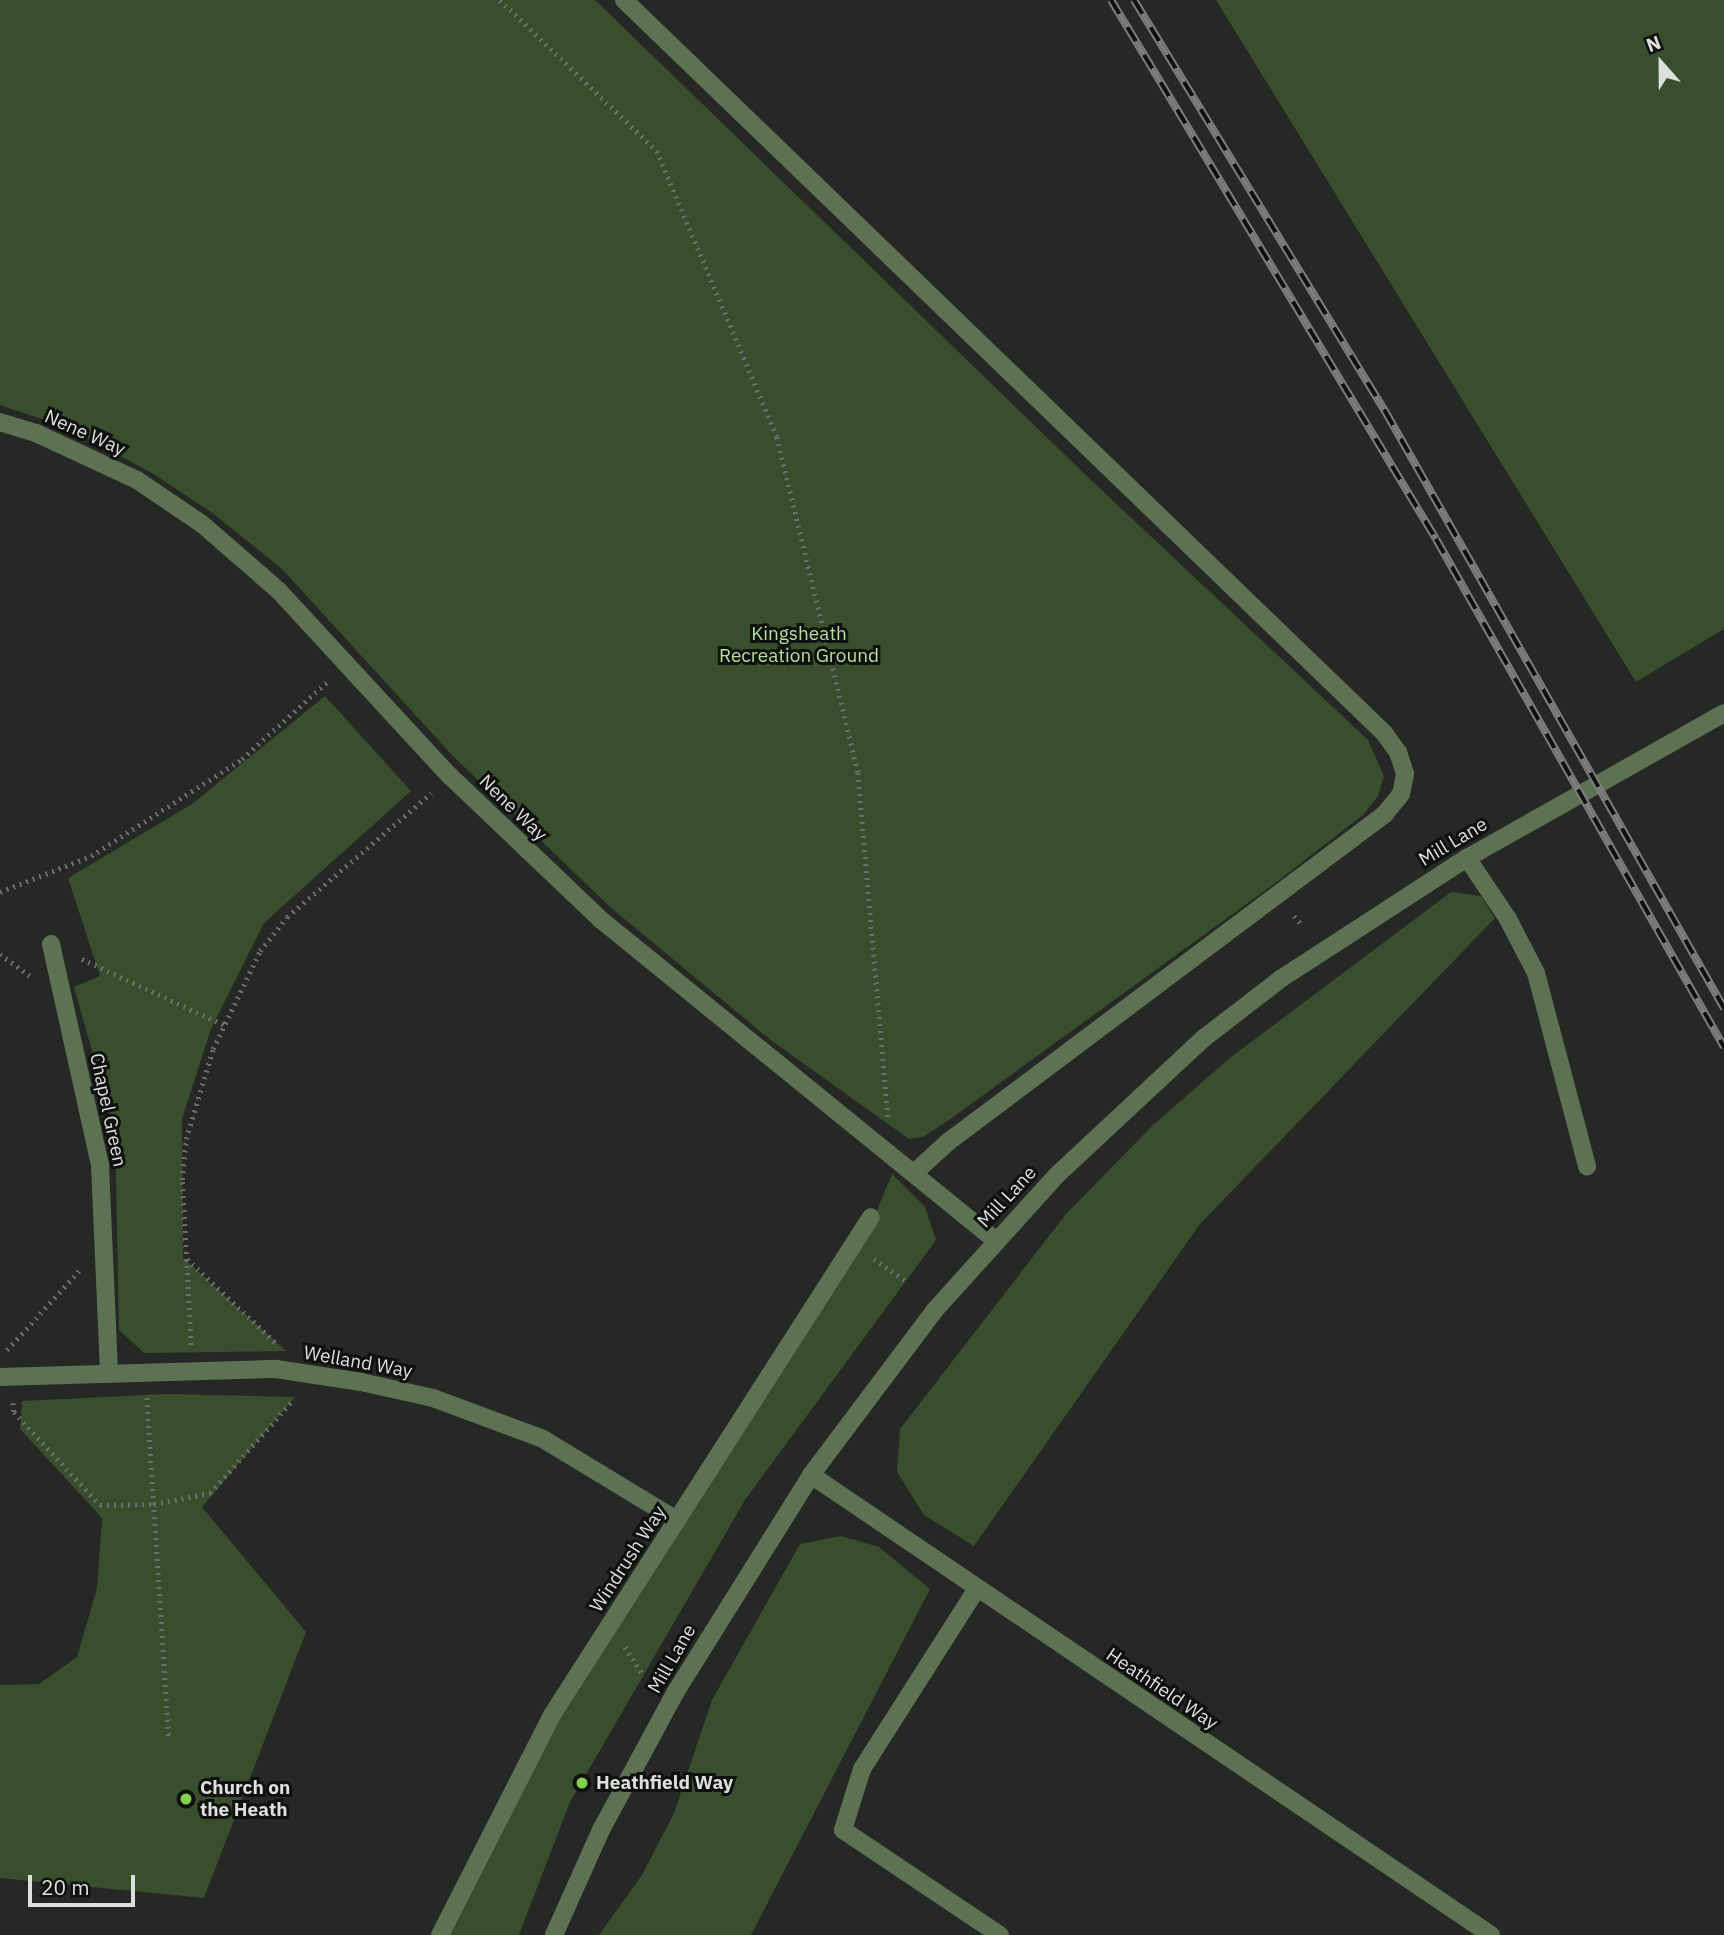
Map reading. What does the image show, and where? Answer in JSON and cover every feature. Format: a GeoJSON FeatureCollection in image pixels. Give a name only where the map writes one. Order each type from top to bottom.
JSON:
{"type":"FeatureCollection","features":[{"type":"Feature","properties":{"kind":"street"},"geometry":{"type":"LineString","coordinates":[[624,0],[1384,733],[1398,752],[1405,775],[1401,794],[1385,814],[948,1142],[914,1173]]}},
{"type":"Feature","properties":{"kind":"street","name":"Nene Way"},"geometry":{"type":"LineString","coordinates":[[0,422],[36,433],[136,480],[202,524],[279,591],[450,776],[620,937],[995,1240]]}},
{"type":"Feature","properties":{"kind":"street","name":"Mill Lane"},"geometry":{"type":"LineString","coordinates":[[554,1935],[601,1830],[675,1693],[811,1475],[903,1350],[995,1240],[1129,1104],[1204,1038],[1338,939],[1503,836],[1724,713]]}},
{"type":"Feature","properties":{"kind":"street"},"geometry":{"type":"LineString","coordinates":[[1467,858],[1508,919],[1536,973],[1587,1166]]}},
{"type":"Feature","properties":{"kind":"street","name":"Chapel Green"},"geometry":{"type":"LineString","coordinates":[[51,944],[100,1165],[108,1371]]}},
{"type":"Feature","properties":{"kind":"street","name":"Windrush Way"},"geometry":{"type":"LineString","coordinates":[[440,1935],[552,1714],[871,1217]]}},
{"type":"Feature","properties":{"kind":"street","name":"Welland Way"},"geometry":{"type":"LineString","coordinates":[[5,1371],[276,1369],[433,1398],[492,1417],[543,1439],[677,1520]]}},
{"type":"Feature","properties":{"kind":"street","name":"Heathfield Way"},"geometry":{"type":"LineString","coordinates":[[811,1475],[976,1590],[1491,1935]]}},
{"type":"Feature","properties":{"kind":"street"},"geometry":{"type":"LineString","coordinates":[[976,1590],[862,1769],[843,1830],[1000,1935]]}},
{"type":"Feature","properties":{"kind":"path"},"geometry":{"type":"LineString","coordinates":[[500,0],[657,150],[777,437],[858,773],[888,1127]]}},
{"type":"Feature","properties":{"kind":"path"},"geometry":{"type":"LineString","coordinates":[[0,892],[90,856],[242,759],[347,664]]}},
{"type":"Feature","properties":{"kind":"path"},"geometry":{"type":"LineString","coordinates":[[192,1370],[182,1180],[186,1139],[196,1098],[224,1025],[260,951],[287,917],[450,776]]}},
{"type":"Feature","properties":{"kind":"path"},"geometry":{"type":"LineString","coordinates":[[51,944],[224,1025]]}},
{"type":"Feature","properties":{"kind":"path"},"geometry":{"type":"LineString","coordinates":[[853,1244],[909,1283]]}},
{"type":"Feature","properties":{"kind":"path"},"geometry":{"type":"LineString","coordinates":[[186,1259],[276,1340],[276,1369]]}},
{"type":"Feature","properties":{"kind":"path"},"geometry":{"type":"LineString","coordinates":[[104,1263],[81,1268],[7,1350],[5,1371],[14,1412],[100,1505],[154,1504],[210,1493],[315,1375]]}},
{"type":"Feature","properties":{"kind":"path"},"geometry":{"type":"LineString","coordinates":[[145,1370],[169,1736]]}},
{"type":"Feature","properties":{"kind":"green space","name":"Kingsheath Recreation Ground"},"geometry":{"type":"Polygon","coordinates":[[[0,0],[595,0],[1093,482],[1368,740],[1384,776],[1378,796],[1363,815],[1274,884],[949,1120],[923,1137],[909,1139],[772,1041],[610,907],[452,755],[282,569],[214,514],[152,473],[68,428],[0,405],[0,0]]]}},
{"type":"Feature","properties":{"kind":"green space"},"geometry":{"type":"Polygon","coordinates":[[[1216,0],[1724,0],[1724,629],[1636,682],[1216,0]]]}},
{"type":"Feature","properties":{"kind":"green space"},"geometry":{"type":"Polygon","coordinates":[[[325,696],[411,791],[264,923],[211,1029],[182,1119],[183,1258],[286,1351],[144,1353],[119,1330],[115,1132],[74,987],[100,976],[68,878],[192,804],[325,696]]]}},
{"type":"Feature","properties":{"kind":"green space"},"geometry":{"type":"Polygon","coordinates":[[[1451,892],[1481,896],[1495,918],[1200,1224],[974,1546],[924,1515],[897,1472],[900,1429],[1066,1214],[1153,1125],[1231,1057],[1451,892]]]}},
{"type":"Feature","properties":{"kind":"green space"},"geometry":{"type":"Polygon","coordinates":[[[892,1174],[925,1207],[936,1240],[745,1500],[570,1802],[519,1935],[449,1935],[561,1714],[868,1232],[892,1174]]]}},
{"type":"Feature","properties":{"kind":"green space"},"geometry":{"type":"Polygon","coordinates":[[[166,1394],[295,1397],[202,1507],[306,1632],[204,1898],[0,1878],[0,1685],[39,1684],[77,1657],[97,1588],[102,1518],[20,1429],[22,1401],[166,1394]]]}},
{"type":"Feature","properties":{"kind":"green space"},"geometry":{"type":"Polygon","coordinates":[[[841,1536],[879,1547],[930,1589],[751,1935],[599,1935],[642,1875],[674,1813],[712,1700],[800,1544],[841,1536]]]}},
{"type":"Feature","properties":{"kind":"railway"},"geometry":{"type":"LineString","coordinates":[[1111,0],[1436,539],[1724,1047]]}},
{"type":"Feature","properties":{"kind":"railway"},"geometry":{"type":"LineString","coordinates":[[1134,0],[1385,411],[1724,1008]]}},
{"type":"Feature","properties":{"kind":"place","name":"Heathfield Way"},"geometry":{"type":"Point","coordinates":[582,1783]}},
{"type":"Feature","properties":{"kind":"place","name":"Church on the Heath"},"geometry":{"type":"Point","coordinates":[186,1799]}}]}
